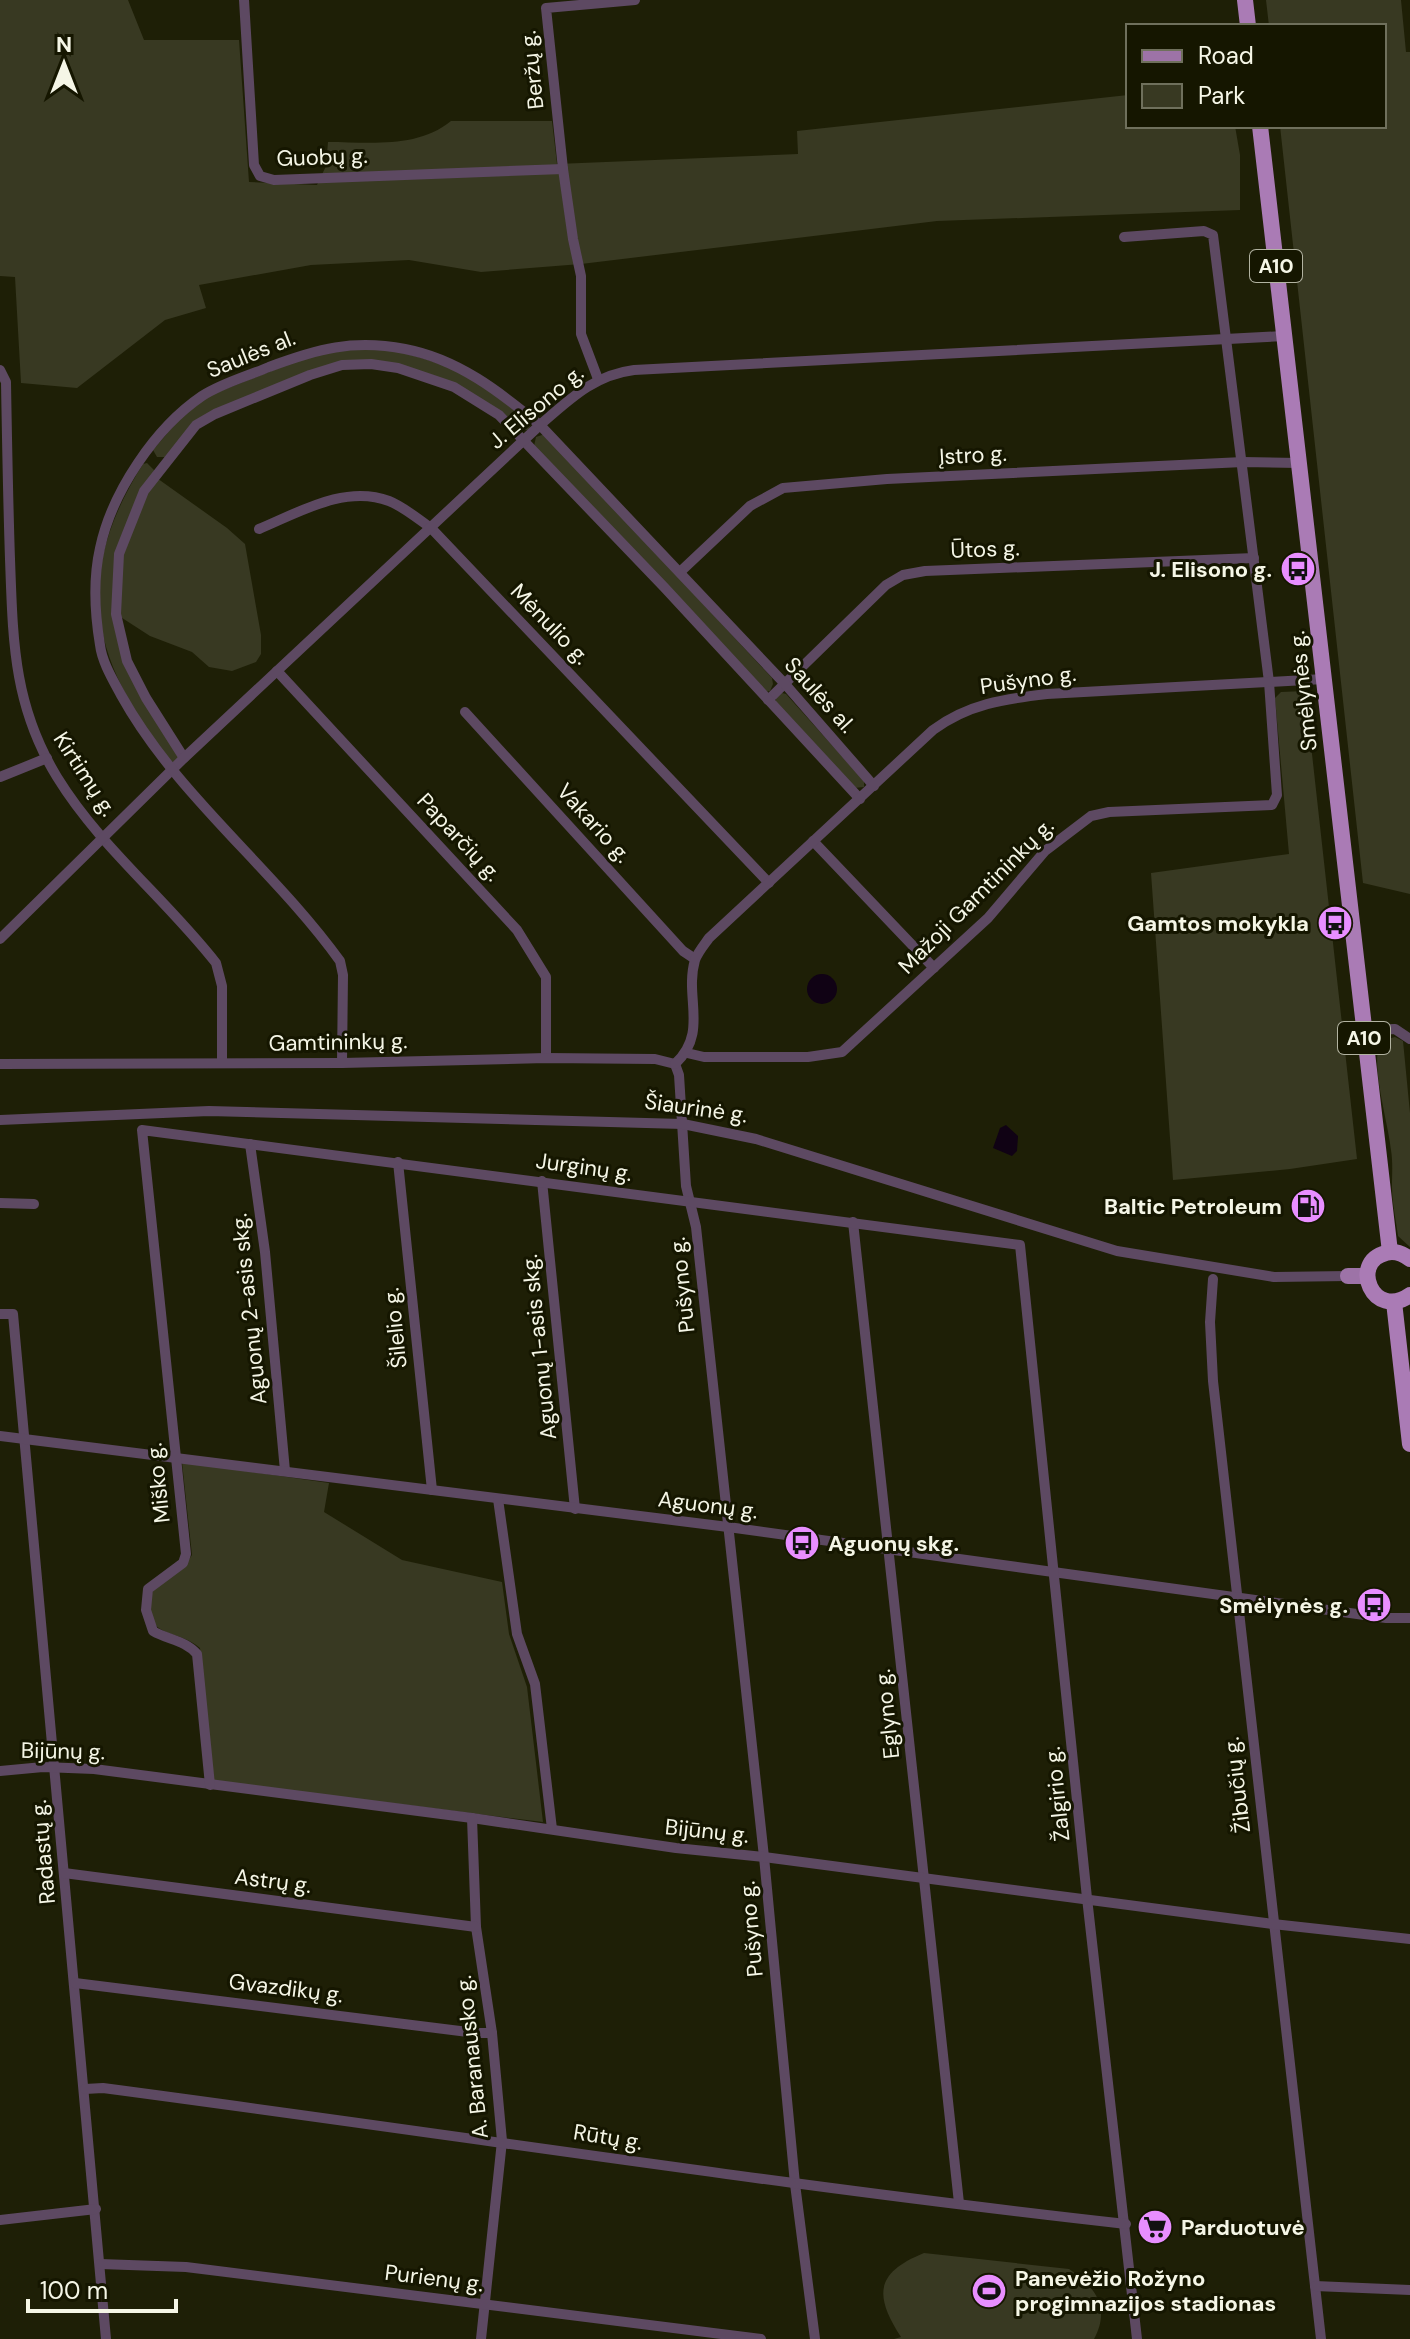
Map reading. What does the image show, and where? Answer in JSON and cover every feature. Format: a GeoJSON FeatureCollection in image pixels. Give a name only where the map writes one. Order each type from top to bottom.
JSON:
{"type":"FeatureCollection","features":[{"type":"Feature","properties":{"kind":"highway"},"geometry":{"type":"LineString","coordinates":[[1245,0],[1248,24]]}},
{"type":"Feature","properties":{"kind":"highway","name":"Smėlynės g."},"geometry":{"type":"LineString","coordinates":[[1260,128],[1390,1252]]}},
{"type":"Feature","properties":{"kind":"highway"},"geometry":{"type":"LineString","coordinates":[[1410,1259],[1390,1252],[1374,1259],[1367,1276],[1375,1295],[1394,1302],[1410,1295]]}},
{"type":"Feature","properties":{"kind":"highway"},"geometry":{"type":"LineString","coordinates":[[1394,1302],[1410,1444]]}},
{"type":"Feature","properties":{"kind":"main road","name":"Šiaurinė g."},"geometry":{"type":"LineString","coordinates":[[1348,1276],[1367,1276]]}},
{"type":"Feature","properties":{"kind":"street","name":"Guobų g."},"geometry":{"type":"LineString","coordinates":[[244,0],[254,165],[260,176],[274,180],[563,169]]}},
{"type":"Feature","properties":{"kind":"street","name":"Beržų g."},"geometry":{"type":"LineString","coordinates":[[563,169],[546,8],[635,0]]}},
{"type":"Feature","properties":{"kind":"street"},"geometry":{"type":"LineString","coordinates":[[563,169],[581,276],[581,334],[598,379]]}},
{"type":"Feature","properties":{"kind":"street","name":"Mažoji Gamtininkų g."},"geometry":{"type":"LineString","coordinates":[[687,1053],[704,1057],[808,1057],[842,1052],[988,918],[1045,851],[1091,816],[1109,812],[1272,805],[1277,795],[1269,682],[1213,235],[1204,231],[1124,237]]}},
{"type":"Feature","properties":{"kind":"street","name":"J. Elisono g."},"geometry":{"type":"LineString","coordinates":[[0,939],[171,770],[540,425],[598,379],[634,370],[1284,336]]}},
{"type":"Feature","properties":{"kind":"street","name":"Saulės al."},"geometry":{"type":"LineString","coordinates":[[342,1063],[343,975],[340,961],[171,770],[138,725],[112,678],[100,648],[96,594],[100,548],[118,497],[144,453],[179,414],[205,394],[309,352],[342,344],[387,346],[437,358],[470,374],[500,392],[540,425],[785,684],[874,786]]}},
{"type":"Feature","properties":{"kind":"street","name":"Saulės al."},"geometry":{"type":"LineString","coordinates":[[184,758],[127,661],[116,614],[119,554],[144,491],[196,425],[215,414],[310,375],[342,365],[371,364],[398,368],[454,387],[499,415],[860,799]]}},
{"type":"Feature","properties":{"kind":"street","name":"Kirtimų g."},"geometry":{"type":"LineString","coordinates":[[0,370],[6,382],[14,649],[21,694],[58,779],[103,838],[216,963],[221,976],[222,1063]]}},
{"type":"Feature","properties":{"kind":"street"},"geometry":{"type":"LineString","coordinates":[[144,453],[161,466]]}},
{"type":"Feature","properties":{"kind":"street","name":"Įstro g."},"geometry":{"type":"LineString","coordinates":[[680,572],[750,506],[783,488],[887,479],[1243,462],[1298,463]]}},
{"type":"Feature","properties":{"kind":"street","name":"Mėnulio g."},"geometry":{"type":"LineString","coordinates":[[259,529],[333,499],[358,496],[387,500],[431,528],[769,883]]}},
{"type":"Feature","properties":{"kind":"street","name":"Ūtos g."},"geometry":{"type":"LineString","coordinates":[[768,700],[886,585],[903,575],[925,571],[1254,558]]}},
{"type":"Feature","properties":{"kind":"street","name":"Paparčių g."},"geometry":{"type":"LineString","coordinates":[[277,671],[517,930],[546,977],[546,1058]]}},
{"type":"Feature","properties":{"kind":"street","name":"Pušyno g."},"geometry":{"type":"LineString","coordinates":[[695,959],[709,938],[933,730],[958,713],[987,702],[1047,694],[1324,679]]}},
{"type":"Feature","properties":{"kind":"street","name":"Vakario g."},"geometry":{"type":"LineString","coordinates":[[465,712],[683,951],[695,959]]}},
{"type":"Feature","properties":{"kind":"street"},"geometry":{"type":"LineString","coordinates":[[0,777],[47,758]]}},
{"type":"Feature","properties":{"kind":"street"},"geometry":{"type":"LineString","coordinates":[[813,841],[934,968]]}},
{"type":"Feature","properties":{"kind":"street"},"geometry":{"type":"LineString","coordinates":[[675,1064],[687,1053],[694,1024],[695,959]]}},
{"type":"Feature","properties":{"kind":"street"},"geometry":{"type":"LineString","coordinates":[[1363,1030],[1395,1029],[1410,1039]]}},
{"type":"Feature","properties":{"kind":"street","name":"Gamtininkų g."},"geometry":{"type":"LineString","coordinates":[[0,1064],[342,1063],[546,1058],[655,1059],[675,1064]]}},
{"type":"Feature","properties":{"kind":"street","name":"Pušyno g."},"geometry":{"type":"LineString","coordinates":[[675,1064],[679,1075],[686,1186],[696,1227],[764,1857],[795,2184],[815,2339]]}},
{"type":"Feature","properties":{"kind":"street","name":"Šiaurinė g."},"geometry":{"type":"LineString","coordinates":[[0,1120],[224,1111],[683,1124],[756,1139],[1117,1251],[1274,1277],[1348,1276]]}},
{"type":"Feature","properties":{"kind":"street","name":"Jurginų g."},"geometry":{"type":"LineString","coordinates":[[142,1130],[1020,1245]]}},
{"type":"Feature","properties":{"kind":"street","name":"Miško g."},"geometry":{"type":"LineString","coordinates":[[142,1130],[186,1554],[183,1563],[148,1589],[146,1610],[153,1631],[184,1643],[197,1654],[210,1785]]}},
{"type":"Feature","properties":{"kind":"street","name":"Aguonų 2-asis skg."},"geometry":{"type":"LineString","coordinates":[[250,1144],[265,1252],[285,1471]]}},
{"type":"Feature","properties":{"kind":"street","name":"Šilelio g."},"geometry":{"type":"LineString","coordinates":[[398,1162],[432,1490]]}},
{"type":"Feature","properties":{"kind":"street","name":"Aguonų 1-asis skg."},"geometry":{"type":"LineString","coordinates":[[542,1181],[575,1509]]}},
{"type":"Feature","properties":{"kind":"street"},"geometry":{"type":"LineString","coordinates":[[0,1203],[34,1204]]}},
{"type":"Feature","properties":{"kind":"street","name":"Eglyno g."},"geometry":{"type":"LineString","coordinates":[[853,1222],[959,2203]]}},
{"type":"Feature","properties":{"kind":"street","name":"Žalgirio g."},"geometry":{"type":"LineString","coordinates":[[1020,1245],[1087,1898],[1137,2339]]}},
{"type":"Feature","properties":{"kind":"street","name":"Žibučių g."},"geometry":{"type":"LineString","coordinates":[[1213,1279],[1210,1322],[1213,1381],[1321,2339]]}},
{"type":"Feature","properties":{"kind":"street","name":"Radastų g."},"geometry":{"type":"LineString","coordinates":[[0,1314],[13,1314],[106,2339]]}},
{"type":"Feature","properties":{"kind":"street","name":"Aguonų g."},"geometry":{"type":"LineString","coordinates":[[0,1436],[728,1527],[1386,1618],[1410,1618]]}},
{"type":"Feature","properties":{"kind":"street"},"geometry":{"type":"LineString","coordinates":[[498,1499],[517,1634],[535,1684],[552,1829]]}},
{"type":"Feature","properties":{"kind":"street","name":"Bijūnų g."},"geometry":{"type":"LineString","coordinates":[[0,1771],[56,1767],[94,1769],[676,1848],[1410,1939]]}},
{"type":"Feature","properties":{"kind":"street","name":"A. Baranausko g."},"geometry":{"type":"LineString","coordinates":[[472,1818],[476,1927],[492,2033],[502,2141],[481,2339]]}},
{"type":"Feature","properties":{"kind":"street","name":"Astrų g."},"geometry":{"type":"LineString","coordinates":[[64,1873],[476,1927]]}},
{"type":"Feature","properties":{"kind":"street","name":"Gvazdikų g."},"geometry":{"type":"LineString","coordinates":[[75,1983],[492,2033]]}},
{"type":"Feature","properties":{"kind":"street","name":"Rūtų g."},"geometry":{"type":"LineString","coordinates":[[85,2089],[103,2088],[795,2184],[1126,2224]]}},
{"type":"Feature","properties":{"kind":"street"},"geometry":{"type":"LineString","coordinates":[[0,2220],[96,2209]]}},
{"type":"Feature","properties":{"kind":"street","name":"Purienų g."},"geometry":{"type":"LineString","coordinates":[[100,2264],[186,2267],[761,2339]]}},
{"type":"Feature","properties":{"kind":"street"},"geometry":{"type":"LineString","coordinates":[[1315,2286],[1410,2290]]}},
{"type":"Feature","properties":{"kind":"green space"},"geometry":{"type":"Polygon","coordinates":[[[0,0],[128,0],[144,40],[239,40],[249,182],[317,185],[326,166],[328,142],[408,140],[438,130],[451,121],[552,121],[557,164],[798,154],[797,131],[1126,95],[1126,128],[1235,128],[1240,155],[1240,210],[937,221],[581,264],[481,272],[409,260],[311,265],[199,285],[206,308],[165,320],[77,388],[21,383],[15,277],[0,276],[0,0]]]}},
{"type":"Feature","properties":{"kind":"green space"},"geometry":{"type":"Polygon","coordinates":[[[1266,0],[1401,0],[1406,52],[1410,52],[1410,894],[1363,883],[1280,128],[1386,128],[1386,24],[1269,24],[1266,0]]]}},
{"type":"Feature","properties":{"kind":"green space"},"geometry":{"type":"Polygon","coordinates":[[[346,346],[383,349],[419,357],[454,370],[504,400],[531,423],[529,430],[521,430],[499,410],[454,384],[427,374],[341,362],[197,420],[165,457],[157,457],[153,450],[183,415],[206,397],[309,356],[346,346]]]}},
{"type":"Feature","properties":{"kind":"green space"},"geometry":{"type":"Polygon","coordinates":[[[545,434],[772,678],[770,691],[765,692],[534,446],[536,437],[545,434]]]}},
{"type":"Feature","properties":{"kind":"green space"},"geometry":{"type":"Polygon","coordinates":[[[147,463],[154,470],[153,476],[130,519],[114,613],[125,662],[179,758],[172,764],[123,690],[108,654],[100,619],[99,583],[105,546],[120,506],[143,464],[147,463]]]}},
{"type":"Feature","properties":{"kind":"green space"},"geometry":{"type":"Polygon","coordinates":[[[154,476],[245,544],[261,635],[261,654],[256,662],[232,671],[209,667],[192,652],[150,636],[116,614],[119,554],[154,476]]]}},
{"type":"Feature","properties":{"kind":"green space"},"geometry":{"type":"Polygon","coordinates":[[[1305,691],[1357,1159],[1173,1180],[1151,873],[1289,854],[1275,698],[1281,692],[1305,691]]]}},
{"type":"Feature","properties":{"kind":"green space"},"geometry":{"type":"Polygon","coordinates":[[[782,693],[864,781],[864,787],[854,788],[776,706],[776,698],[782,693]]]}},
{"type":"Feature","properties":{"kind":"green space"},"geometry":{"type":"Polygon","coordinates":[[[1395,1037],[1403,1041],[1410,1113],[1410,1247],[1398,1236],[1392,1155],[1377,1063],[1381,1041],[1395,1037]]]}},
{"type":"Feature","properties":{"kind":"green space"},"geometry":{"type":"Polygon","coordinates":[[[182,1462],[329,1483],[324,1512],[402,1560],[502,1582],[509,1634],[527,1687],[543,1822],[214,1781],[200,1648],[162,1630],[151,1617],[153,1589],[185,1565],[192,1555],[182,1462]]]}},
{"type":"Feature","properties":{"kind":"green space","name":"Panevėžio Rožyno progimnazijos stadionas"},"geometry":{"type":"Polygon","coordinates":[[[924,2253],[1069,2269],[1093,2290],[1098,2299],[1101,2317],[1094,2339],[894,2339],[901,2337],[886,2309],[884,2287],[896,2269],[924,2253]]]}},
{"type":"Feature","properties":{"kind":"shaded area"},"geometry":{"type":"Polygon","coordinates":[[[822,974],[828,975],[836,983],[836,995],[828,1003],[822,1004],[816,1003],[808,995],[807,989],[808,983],[816,975],[822,974]]]}},
{"type":"Feature","properties":{"kind":"shaded area"},"geometry":{"type":"Polygon","coordinates":[[[1006,1125],[1018,1136],[1017,1151],[1012,1156],[993,1148],[1000,1128],[1006,1125]]]}},
{"type":"Feature","properties":{"kind":"place","name":"J. Elisono g."},"geometry":{"type":"Point","coordinates":[1298,569]}},
{"type":"Feature","properties":{"kind":"place","name":"Gamtos mokykla"},"geometry":{"type":"Point","coordinates":[1335,923]}},
{"type":"Feature","properties":{"kind":"place","name":"Baltic Petroleum"},"geometry":{"type":"Point","coordinates":[1308,1206]}},
{"type":"Feature","properties":{"kind":"place","name":"Aguonų skg."},"geometry":{"type":"Point","coordinates":[802,1543]}},
{"type":"Feature","properties":{"kind":"place","name":"Smėlynės g."},"geometry":{"type":"Point","coordinates":[1374,1605]}},
{"type":"Feature","properties":{"kind":"place","name":"Parduotuvė"},"geometry":{"type":"Point","coordinates":[1155,2227]}},
{"type":"Feature","properties":{"kind":"place","name":"Panevėžio Rožyno progimnazijos stadionas"},"geometry":{"type":"Point","coordinates":[989,2291]}}]}
